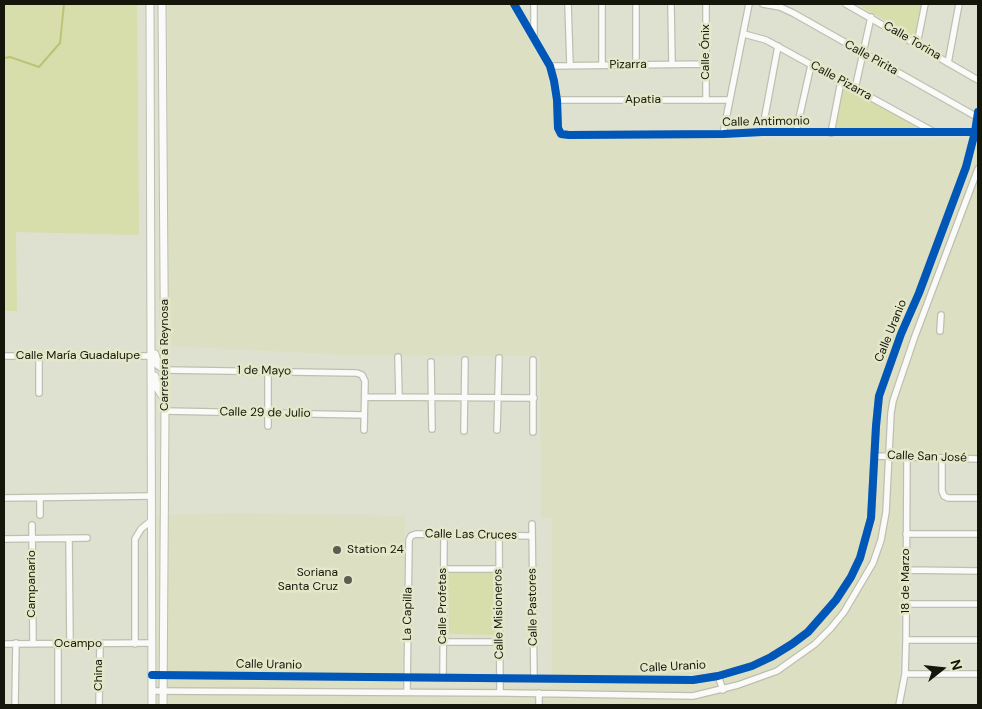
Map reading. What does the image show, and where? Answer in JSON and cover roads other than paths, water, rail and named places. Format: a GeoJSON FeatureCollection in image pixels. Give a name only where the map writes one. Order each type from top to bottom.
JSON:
{"type":"FeatureCollection","features":[{"type":"Feature","properties":{"kind":"main road","name":"Carretera a Reynosa"},"geometry":{"type":"LineString","coordinates":[[150,4],[153,434],[152,705]]}},
{"type":"Feature","properties":{"kind":"main road","name":"Carretera a Reynosa"},"geometry":{"type":"LineString","coordinates":[[162,4],[165,370],[163,705]]}},
{"type":"Feature","properties":{"kind":"main road"},"geometry":{"type":"LineString","coordinates":[[150,61],[163,62]]}},
{"type":"Feature","properties":{"kind":"main road"},"geometry":{"type":"LineString","coordinates":[[152,329],[156,362],[165,370]]}},
{"type":"Feature","properties":{"kind":"main road"},"geometry":{"type":"LineString","coordinates":[[152,367],[158,389],[165,400]]}},
{"type":"Feature","properties":{"kind":"main road"},"geometry":{"type":"LineString","coordinates":[[153,434],[156,421],[160,421],[165,425]]}},
{"type":"Feature","properties":{"kind":"main road"},"geometry":{"type":"LineString","coordinates":[[152,571],[155,592],[163,602]]}},
{"type":"Feature","properties":{"kind":"street"},"geometry":{"type":"LineString","coordinates":[[514,4],[550,66],[557,100]]}},
{"type":"Feature","properties":{"kind":"street"},"geometry":{"type":"LineString","coordinates":[[534,4],[534,38]]}},
{"type":"Feature","properties":{"kind":"street"},"geometry":{"type":"LineString","coordinates":[[568,4],[570,65]]}},
{"type":"Feature","properties":{"kind":"street"},"geometry":{"type":"LineString","coordinates":[[602,4],[602,66]]}},
{"type":"Feature","properties":{"kind":"street"},"geometry":{"type":"LineString","coordinates":[[636,4],[636,65]]}},
{"type":"Feature","properties":{"kind":"street"},"geometry":{"type":"LineString","coordinates":[[671,4],[672,64]]}},
{"type":"Feature","properties":{"kind":"street","name":"Calle Ónix"},"geometry":{"type":"LineString","coordinates":[[706,4],[706,100]]}},
{"type":"Feature","properties":{"kind":"street"},"geometry":{"type":"LineString","coordinates":[[723,134],[749,4]]}},
{"type":"Feature","properties":{"kind":"street","name":"Calle Pirita"},"geometry":{"type":"LineString","coordinates":[[763,4],[780,7],[794,13],[863,54],[978,115]]}},
{"type":"Feature","properties":{"kind":"street","name":"Calle Torina"},"geometry":{"type":"LineString","coordinates":[[846,4],[854,6],[978,80]]}},
{"type":"Feature","properties":{"kind":"street"},"geometry":{"type":"LineString","coordinates":[[917,44],[926,4]]}},
{"type":"Feature","properties":{"kind":"street"},"geometry":{"type":"LineString","coordinates":[[948,62],[959,4]]}},
{"type":"Feature","properties":{"kind":"street"},"geometry":{"type":"LineString","coordinates":[[855,89],[871,17]]}},
{"type":"Feature","properties":{"kind":"street","name":"Calle Pizarra"},"geometry":{"type":"LineString","coordinates":[[744,34],[766,40],[778,46],[936,133]]}},
{"type":"Feature","properties":{"kind":"street"},"geometry":{"type":"LineString","coordinates":[[762,132],[778,46]]}},
{"type":"Feature","properties":{"kind":"street","name":"Pizarra"},"geometry":{"type":"LineString","coordinates":[[550,66],[706,64]]}},
{"type":"Feature","properties":{"kind":"street"},"geometry":{"type":"LineString","coordinates":[[796,132],[811,64]]}},
{"type":"Feature","properties":{"kind":"street"},"geometry":{"type":"LineString","coordinates":[[832,133],[841,82]]}},
{"type":"Feature","properties":{"kind":"street","name":"Apatia"},"geometry":{"type":"LineString","coordinates":[[557,100],[729,100]]}},
{"type":"Feature","properties":{"kind":"street","name":"Calle Antimonio"},"geometry":{"type":"LineString","coordinates":[[557,100],[558,128],[561,134],[569,135],[762,132],[977,132]]}},
{"type":"Feature","properties":{"kind":"street","name":"Calle Uranio"},"geometry":{"type":"LineString","coordinates":[[152,674],[693,680],[718,676],[752,666],[792,644],[808,632],[836,600],[851,577],[860,558],[867,536],[873,501],[877,410],[883,384],[966,167],[977,132],[978,115]]}},
{"type":"Feature","properties":{"kind":"street","name":"Calle Uranio"},"geometry":{"type":"LineString","coordinates":[[152,691],[539,693],[693,696],[723,690],[777,671],[815,644],[844,612],[865,578],[881,540],[886,512],[891,413],[897,389],[978,169]]}},
{"type":"Feature","properties":{"kind":"street"},"geometry":{"type":"LineString","coordinates":[[940,331],[941,315]]}},
{"type":"Feature","properties":{"kind":"street","name":"Calle María Guadalupe"},"geometry":{"type":"LineString","coordinates":[[4,356],[152,356]]}},
{"type":"Feature","properties":{"kind":"street"},"geometry":{"type":"LineString","coordinates":[[39,356],[40,393]]}},
{"type":"Feature","properties":{"kind":"street"},"geometry":{"type":"LineString","coordinates":[[398,357],[399,397]]}},
{"type":"Feature","properties":{"kind":"street"},"geometry":{"type":"LineString","coordinates":[[497,430],[499,358]]}},
{"type":"Feature","properties":{"kind":"street"},"geometry":{"type":"LineString","coordinates":[[464,431],[465,360]]}},
{"type":"Feature","properties":{"kind":"street"},"geometry":{"type":"LineString","coordinates":[[533,360],[533,432]]}},
{"type":"Feature","properties":{"kind":"street"},"geometry":{"type":"LineString","coordinates":[[431,362],[432,429]]}},
{"type":"Feature","properties":{"kind":"street","name":"1 de Mayo"},"geometry":{"type":"LineString","coordinates":[[165,370],[357,373],[362,375],[365,381],[365,397]]}},
{"type":"Feature","properties":{"kind":"street"},"geometry":{"type":"LineString","coordinates":[[268,371],[268,426]]}},
{"type":"Feature","properties":{"kind":"street"},"geometry":{"type":"LineString","coordinates":[[364,430],[365,397],[534,398]]}},
{"type":"Feature","properties":{"kind":"street","name":"Calle 29 de Julio"},"geometry":{"type":"LineString","coordinates":[[165,411],[364,415]]}},
{"type":"Feature","properties":{"kind":"street","name":"Calle San José"},"geometry":{"type":"LineString","coordinates":[[875,456],[978,459]]}},
{"type":"Feature","properties":{"kind":"street","name":"18 de Marzo"},"geometry":{"type":"LineString","coordinates":[[899,705],[905,674],[907,457]]}},
{"type":"Feature","properties":{"kind":"street"},"geometry":{"type":"LineString","coordinates":[[942,458],[942,491],[944,496],[948,498],[978,498]]}},
{"type":"Feature","properties":{"kind":"street"},"geometry":{"type":"LineString","coordinates":[[4,498],[152,496]]}},
{"type":"Feature","properties":{"kind":"street"},"geometry":{"type":"LineString","coordinates":[[40,498],[40,515]]}},
{"type":"Feature","properties":{"kind":"street"},"geometry":{"type":"LineString","coordinates":[[135,644],[134,539],[141,529],[152,520]]}},
{"type":"Feature","properties":{"kind":"street","name":"Calle Pastores"},"geometry":{"type":"LineString","coordinates":[[532,524],[534,678]]}},
{"type":"Feature","properties":{"kind":"street","name":"Campanario"},"geometry":{"type":"LineString","coordinates":[[32,525],[33,643]]}},
{"type":"Feature","properties":{"kind":"street","name":"Calle Las Cruces"},"geometry":{"type":"LineString","coordinates":[[411,536],[416,534],[532,536]]}},
{"type":"Feature","properties":{"kind":"street"},"geometry":{"type":"LineString","coordinates":[[906,534],[978,534]]}},
{"type":"Feature","properties":{"kind":"street","name":"Calle Profetas"},"geometry":{"type":"LineString","coordinates":[[443,678],[444,535]]}},
{"type":"Feature","properties":{"kind":"street","name":"La Capilla"},"geometry":{"type":"LineString","coordinates":[[407,692],[409,540],[411,536]]}},
{"type":"Feature","properties":{"kind":"street","name":"Calle Misioneros"},"geometry":{"type":"LineString","coordinates":[[499,536],[498,642],[500,693]]}},
{"type":"Feature","properties":{"kind":"street"},"geometry":{"type":"LineString","coordinates":[[4,539],[87,538]]}},
{"type":"Feature","properties":{"kind":"street"},"geometry":{"type":"LineString","coordinates":[[69,539],[70,644]]}},
{"type":"Feature","properties":{"kind":"street"},"geometry":{"type":"LineString","coordinates":[[443,569],[498,569]]}},
{"type":"Feature","properties":{"kind":"street"},"geometry":{"type":"LineString","coordinates":[[906,570],[978,571]]}},
{"type":"Feature","properties":{"kind":"street"},"geometry":{"type":"LineString","coordinates":[[906,604],[978,604]]}},
{"type":"Feature","properties":{"kind":"street"},"geometry":{"type":"LineString","coordinates":[[906,640],[978,640]]}},
{"type":"Feature","properties":{"kind":"street"},"geometry":{"type":"LineString","coordinates":[[444,642],[498,642]]}},
{"type":"Feature","properties":{"kind":"street","name":"Ocampo"},"geometry":{"type":"LineString","coordinates":[[4,644],[152,644]]}},
{"type":"Feature","properties":{"kind":"street"},"geometry":{"type":"LineString","coordinates":[[15,705],[16,644]]}},
{"type":"Feature","properties":{"kind":"street"},"geometry":{"type":"LineString","coordinates":[[58,644],[58,705]]}},
{"type":"Feature","properties":{"kind":"street","name":"China"},"geometry":{"type":"LineString","coordinates":[[99,705],[100,644]]}},
{"type":"Feature","properties":{"kind":"street"},"geometry":{"type":"LineString","coordinates":[[905,674],[978,674]]}},
{"type":"Feature","properties":{"kind":"street"},"geometry":{"type":"LineString","coordinates":[[718,676],[723,690]]}},
{"type":"Feature","properties":{"kind":"street"},"geometry":{"type":"LineString","coordinates":[[539,693],[539,705]]}},
{"type":"Feature","properties":{"kind":"waterway"},"geometry":{"type":"LineString","coordinates":[[4,58],[10,57],[39,67],[60,43],[64,4]]}},
{"type":"Feature","properties":{"kind":"place","name":"Station 24"},"geometry":{"type":"Point","coordinates":[337,550]}},
{"type":"Feature","properties":{"kind":"place","name":"Soriana Santa Cruz"},"geometry":{"type":"Point","coordinates":[348,580]}}]}
